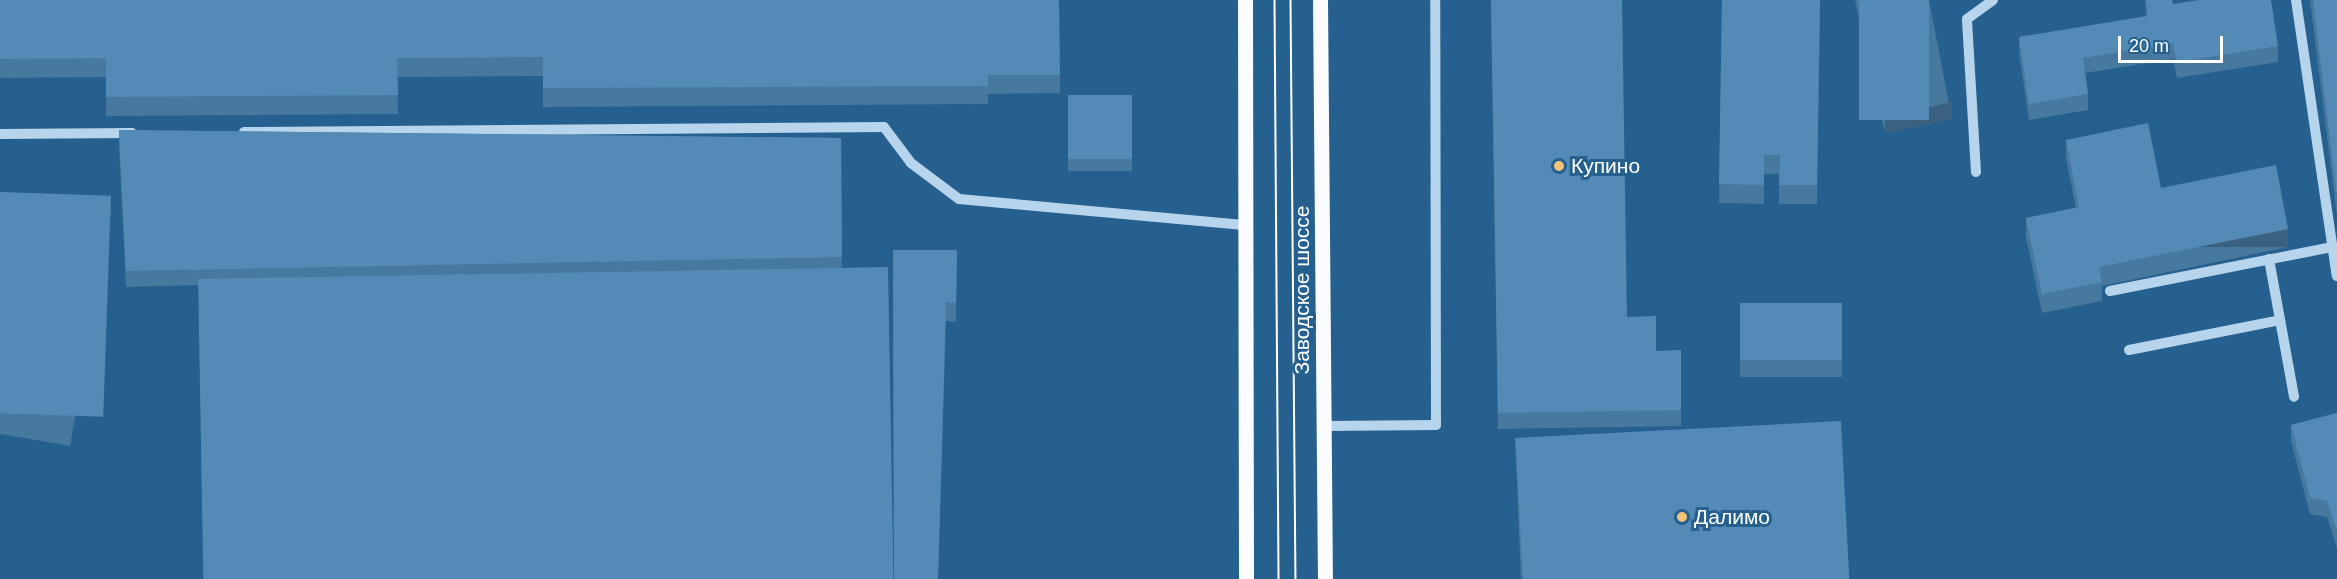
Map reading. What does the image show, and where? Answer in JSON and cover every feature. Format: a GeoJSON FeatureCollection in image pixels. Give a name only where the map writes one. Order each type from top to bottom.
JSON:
{"type":"FeatureCollection","features":[{"type":"Feature","properties":{"kind":"main road"},"geometry":{"type":"LineString","coordinates":[[1245,0],[1246,579]]}},
{"type":"Feature","properties":{"kind":"main road","name":"Заводское шоссе"},"geometry":{"type":"LineString","coordinates":[[1320,0],[1325,579]]}},
{"type":"Feature","properties":{"kind":"lane"},"geometry":{"type":"LineString","coordinates":[[1324,426],[1436,425],[1435,0]]}},
{"type":"Feature","properties":{"kind":"lane"},"geometry":{"type":"LineString","coordinates":[[1976,172],[1967,19],[1993,0]]}},
{"type":"Feature","properties":{"kind":"lane"},"geometry":{"type":"LineString","coordinates":[[2296,0],[2337,276]]}},
{"type":"Feature","properties":{"kind":"lane"},"geometry":{"type":"LineString","coordinates":[[227,132],[885,127],[911,163],[959,199],[1244,225]]}},
{"type":"Feature","properties":{"kind":"lane"},"geometry":{"type":"LineString","coordinates":[[0,134],[143,133]]}},
{"type":"Feature","properties":{"kind":"lane"},"geometry":{"type":"LineString","coordinates":[[2110,291],[2333,246]]}},
{"type":"Feature","properties":{"kind":"lane"},"geometry":{"type":"LineString","coordinates":[[2269,259],[2294,397]]}},
{"type":"Feature","properties":{"kind":"lane"},"geometry":{"type":"LineString","coordinates":[[2129,350],[2280,320]]}},
{"type":"Feature","properties":{"kind":"building"},"geometry":{"type":"Polygon","coordinates":[[[0,0],[1059,0],[1060,75],[988,75],[988,86],[543,88],[543,57],[397,58],[398,95],[106,97],[106,58],[0,59],[0,0]]]}},
{"type":"Feature","properties":{"kind":"building","name":"Купино"},"geometry":{"type":"Polygon","coordinates":[[[1491,0],[1622,0],[1627,317],[1656,316],[1656,351],[1681,350],[1681,410],[1498,413],[1491,0]]]}},
{"type":"Feature","properties":{"kind":"building"},"geometry":{"type":"Polygon","coordinates":[[[1722,0],[1820,0],[1817,185],[1779,185],[1780,155],[1764,155],[1764,185],[1719,184],[1722,0]]]}},
{"type":"Feature","properties":{"kind":"building"},"geometry":{"type":"Polygon","coordinates":[[[1859,0],[1929,0],[1929,120],[1859,120],[1859,0]]]}},
{"type":"Feature","properties":{"kind":"building"},"geometry":{"type":"Polygon","coordinates":[[[2146,0],[2172,0],[2173,4],[2199,0],[2271,0],[2278,46],[2177,62],[2173,43],[2083,58],[2088,94],[2029,104],[2019,37],[2148,16],[2146,0]]]}},
{"type":"Feature","properties":{"kind":"building"},"geometry":{"type":"Polygon","coordinates":[[[2313,0],[2337,0],[2337,197],[2313,0]]]}},
{"type":"Feature","properties":{"kind":"building"},"geometry":{"type":"Polygon","coordinates":[[[1068,95],[1132,95],[1132,159],[1068,159],[1068,95]]]}},
{"type":"Feature","properties":{"kind":"building"},"geometry":{"type":"Polygon","coordinates":[[[2148,123],[2161,188],[2276,165],[2288,229],[2099,267],[2102,282],[2042,294],[2026,218],[2079,207],[2066,140],[2148,123]]]}},
{"type":"Feature","properties":{"kind":"building"},"geometry":{"type":"Polygon","coordinates":[[[119,130],[841,138],[842,257],[126,271],[119,130]]]}},
{"type":"Feature","properties":{"kind":"building"},"geometry":{"type":"Polygon","coordinates":[[[0,192],[111,196],[103,417],[0,413],[0,192]]]}},
{"type":"Feature","properties":{"kind":"building"},"geometry":{"type":"Polygon","coordinates":[[[893,250],[957,250],[956,303],[946,302],[938,579],[894,579],[893,250]]]}},
{"type":"Feature","properties":{"kind":"building"},"geometry":{"type":"Polygon","coordinates":[[[888,267],[893,579],[203,579],[198,279],[888,267]]]}},
{"type":"Feature","properties":{"kind":"building"},"geometry":{"type":"Polygon","coordinates":[[[1740,303],[1842,303],[1842,360],[1740,360],[1740,303]]]}},
{"type":"Feature","properties":{"kind":"building"},"geometry":{"type":"Polygon","coordinates":[[[2337,413],[2337,531],[2327,501],[2310,498],[2291,425],[2337,413]]]}},
{"type":"Feature","properties":{"kind":"building","name":"Далимо"},"geometry":{"type":"Polygon","coordinates":[[[1841,421],[1849,579],[1523,579],[1515,438],[1841,421]]]}},
{"type":"Feature","properties":{"kind":"tram line"},"geometry":{"type":"LineString","coordinates":[[1275,0],[1279,579]]}},
{"type":"Feature","properties":{"kind":"tram line"},"geometry":{"type":"LineString","coordinates":[[1291,0],[1296,579]]}},
{"type":"Feature","properties":{"kind":"place","name":"Купино"},"geometry":{"type":"Point","coordinates":[1559,166]}},
{"type":"Feature","properties":{"kind":"place","name":"Далимо"},"geometry":{"type":"Point","coordinates":[1682,517]}}]}
